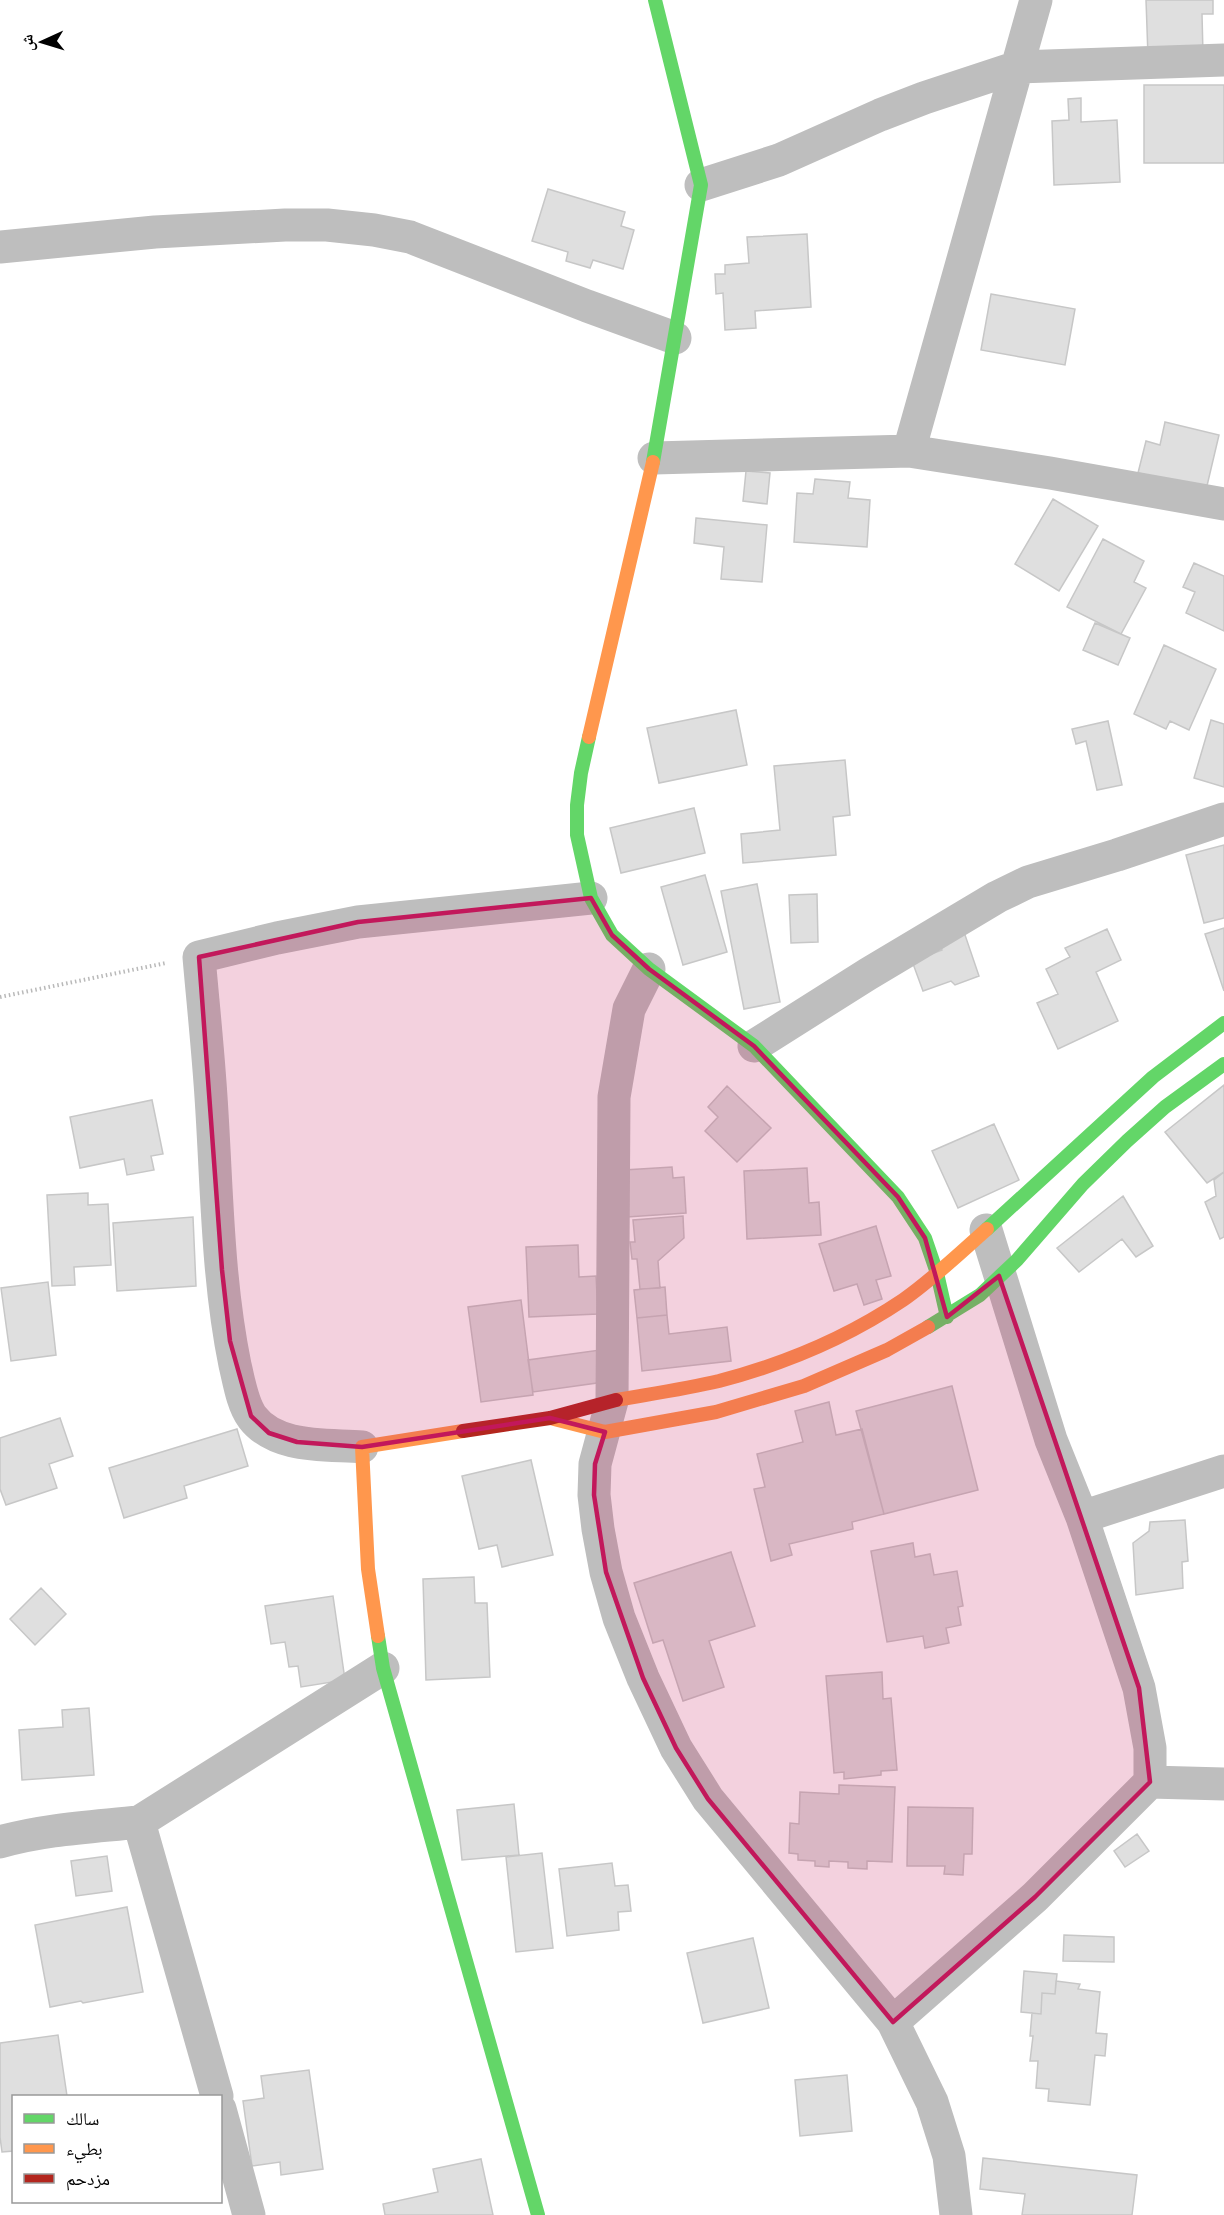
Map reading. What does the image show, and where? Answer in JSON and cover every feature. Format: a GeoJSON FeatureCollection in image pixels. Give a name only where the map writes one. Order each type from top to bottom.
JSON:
{"type":"FeatureCollection","features":[{"type":"Feature","properties":{"kind":"main road"},"geometry":{"type":"LineString","coordinates":[[656,0],[701,185],[654,458],[581,773],[577,805],[577,835],[591,898],[612,935],[649,969],[754,1046],[898,1197],[925,1238],[937,1273],[947,1317]]}},
{"type":"Feature","properties":{"kind":"main road"},"geometry":{"type":"LineString","coordinates":[[550,1418],[608,1416],[767,1366],[819,1346],[861,1326],[904,1299],[937,1273],[1153,1077],[1224,1023]]}},
{"type":"Feature","properties":{"kind":"main road"},"geometry":{"type":"LineString","coordinates":[[538,2215],[383,1668],[368,1569],[362,1447],[550,1418],[716,1412],[804,1386],[887,1350],[947,1317],[980,1295],[1017,1260],[1083,1184],[1127,1141],[1165,1107],[1224,1064]]}},
{"type":"Feature","properties":{"kind":"street"},"geometry":{"type":"LineString","coordinates":[[909,452],[1036,0]]}},
{"type":"Feature","properties":{"kind":"street"},"geometry":{"type":"LineString","coordinates":[[701,185],[779,160],[880,115],[1018,67],[1224,60]]}},
{"type":"Feature","properties":{"kind":"street"},"geometry":{"type":"LineString","coordinates":[[0,247],[155,232],[285,225],[327,225],[374,230],[410,237],[675,338]]}},
{"type":"Feature","properties":{"kind":"street"},"geometry":{"type":"LineString","coordinates":[[654,458],[909,452],[1050,473],[1224,504]]}},
{"type":"Feature","properties":{"kind":"street"},"geometry":{"type":"LineString","coordinates":[[754,1046],[997,897],[1018,887],[1224,819]]}},
{"type":"Feature","properties":{"kind":"street"},"geometry":{"type":"LineString","coordinates":[[362,1447],[297,1442],[269,1433],[251,1416],[240,1389],[230,1341],[222,1270],[199,957],[358,922],[591,898]]}},
{"type":"Feature","properties":{"kind":"street"},"geometry":{"type":"LineString","coordinates":[[649,969],[629,1009],[614,1097],[608,1416],[595,1464],[594,1495],[606,1572],[619,1618],[643,1678],[676,1748],[715,1808],[893,2022],[932,2102],[949,2156],[956,2215]]}},
{"type":"Feature","properties":{"kind":"street"},"geometry":{"type":"LineString","coordinates":[[893,2022],[1035,1897],[1150,1782],[1150,1748],[1139,1688],[1124,1636],[1082,1517],[1051,1440],[986,1230]]}},
{"type":"Feature","properties":{"kind":"street"},"geometry":{"type":"LineString","coordinates":[[1082,1517],[1221,1474]]}},
{"type":"Feature","properties":{"kind":"street"},"geometry":{"type":"LineString","coordinates":[[0,1842],[31,1834],[139,1822],[383,1668]]}},
{"type":"Feature","properties":{"kind":"street"},"geometry":{"type":"LineString","coordinates":[[1150,1782],[1224,1784]]}},
{"type":"Feature","properties":{"kind":"street"},"geometry":{"type":"LineString","coordinates":[[139,1822],[216,2095]]}},
{"type":"Feature","properties":{"kind":"street"},"geometry":{"type":"LineString","coordinates":[[222,2116],[249,2215]]}},
{"type":"Feature","properties":{"kind":"path"},"geometry":{"type":"LineString","coordinates":[[0,997],[33,988],[199,957]]}},
{"type":"Feature","properties":{"kind":"highlighted area"},"geometry":{"type":"Polygon","coordinates":[[[591,898],[612,935],[649,969],[754,1046],[898,1197],[925,1238],[947,1317],[999,1276],[1139,1688],[1150,1782],[1035,1897],[893,2022],[708,1799],[676,1748],[643,1678],[606,1572],[594,1495],[595,1464],[605,1432],[550,1418],[362,1447],[297,1442],[269,1433],[251,1416],[230,1341],[222,1270],[199,957],[358,922],[591,898]]]}},
{"type":"Feature","properties":{"kind":"building"},"geometry":{"type":"Polygon","coordinates":[[[1146,0],[1213,0],[1213,14],[1202,14],[1203,54],[1148,56],[1146,0]]]}},
{"type":"Feature","properties":{"kind":"building"},"geometry":{"type":"Polygon","coordinates":[[[1144,85],[1224,85],[1224,163],[1144,163],[1144,85]]]}},
{"type":"Feature","properties":{"kind":"building"},"geometry":{"type":"Polygon","coordinates":[[[1081,98],[1081,122],[1117,120],[1120,182],[1054,185],[1052,121],[1069,120],[1068,99],[1081,98]]]}},
{"type":"Feature","properties":{"kind":"building"},"geometry":{"type":"Polygon","coordinates":[[[548,189],[625,212],[621,226],[634,230],[623,269],[593,260],[590,268],[566,261],[568,252],[532,241],[548,189]]]}},
{"type":"Feature","properties":{"kind":"building"},"geometry":{"type":"Polygon","coordinates":[[[807,234],[811,307],[755,311],[756,328],[725,330],[723,293],[716,294],[715,274],[725,274],[725,265],[749,263],[747,237],[807,234]]]}},
{"type":"Feature","properties":{"kind":"building"},"geometry":{"type":"Polygon","coordinates":[[[991,294],[1075,309],[1065,365],[981,350],[991,294]]]}},
{"type":"Feature","properties":{"kind":"building"},"geometry":{"type":"Polygon","coordinates":[[[1165,422],[1219,435],[1206,490],[1138,473],[1146,441],[1160,445],[1165,422]]]}},
{"type":"Feature","properties":{"kind":"building"},"geometry":{"type":"Polygon","coordinates":[[[746,471],[770,473],[767,504],[743,501],[746,471]]]}},
{"type":"Feature","properties":{"kind":"building"},"geometry":{"type":"Polygon","coordinates":[[[815,479],[850,482],[848,498],[870,500],[867,547],[794,542],[797,493],[813,494],[815,479]]]}},
{"type":"Feature","properties":{"kind":"building"},"geometry":{"type":"Polygon","coordinates":[[[1053,499],[1098,526],[1059,591],[1015,564],[1053,499]]]}},
{"type":"Feature","properties":{"kind":"building"},"geometry":{"type":"Polygon","coordinates":[[[696,518],[767,525],[762,582],[721,579],[724,547],[694,543],[696,518]]]}},
{"type":"Feature","properties":{"kind":"building"},"geometry":{"type":"Polygon","coordinates":[[[1103,539],[1144,561],[1134,582],[1146,588],[1121,634],[1067,607],[1103,539]]]}},
{"type":"Feature","properties":{"kind":"building"},"geometry":{"type":"Polygon","coordinates":[[[1194,563],[1224,576],[1224,631],[1186,613],[1195,592],[1183,587],[1194,563]]]}},
{"type":"Feature","properties":{"kind":"building"},"geometry":{"type":"Polygon","coordinates":[[[1095,623],[1130,638],[1118,665],[1083,650],[1095,623]]]}},
{"type":"Feature","properties":{"kind":"building"},"geometry":{"type":"Polygon","coordinates":[[[1164,645],[1216,669],[1189,730],[1170,721],[1166,729],[1134,714],[1164,645]]]}},
{"type":"Feature","properties":{"kind":"building"},"geometry":{"type":"Polygon","coordinates":[[[736,710],[747,765],[659,783],[647,728],[736,710]]]}},
{"type":"Feature","properties":{"kind":"building"},"geometry":{"type":"Polygon","coordinates":[[[1211,720],[1224,724],[1224,787],[1194,778],[1211,720]]]}},
{"type":"Feature","properties":{"kind":"building"},"geometry":{"type":"Polygon","coordinates":[[[1108,721],[1122,785],[1097,790],[1086,741],[1076,744],[1072,729],[1108,721]]]}},
{"type":"Feature","properties":{"kind":"building"},"geometry":{"type":"Polygon","coordinates":[[[845,760],[850,815],[833,817],[836,855],[743,863],[741,834],[780,830],[774,766],[845,760]]]}},
{"type":"Feature","properties":{"kind":"building"},"geometry":{"type":"Polygon","coordinates":[[[694,808],[705,853],[621,873],[610,828],[694,808]]]}},
{"type":"Feature","properties":{"kind":"building"},"geometry":{"type":"Polygon","coordinates":[[[1224,845],[1224,918],[1204,923],[1186,855],[1224,845]]]}},
{"type":"Feature","properties":{"kind":"building"},"geometry":{"type":"Polygon","coordinates":[[[705,875],[727,952],[683,965],[661,887],[705,875]]]}},
{"type":"Feature","properties":{"kind":"building"},"geometry":{"type":"Polygon","coordinates":[[[757,884],[780,1002],[744,1009],[721,891],[757,884]]]}},
{"type":"Feature","properties":{"kind":"building"},"geometry":{"type":"Polygon","coordinates":[[[817,894],[818,942],[791,943],[789,895],[817,894]]]}},
{"type":"Feature","properties":{"kind":"building"},"geometry":{"type":"Polygon","coordinates":[[[1224,928],[1224,991],[1205,934],[1224,928]]]}},
{"type":"Feature","properties":{"kind":"building"},"geometry":{"type":"Polygon","coordinates":[[[1107,929],[1121,960],[1096,972],[1118,1021],[1058,1049],[1037,1003],[1058,994],[1046,969],[1070,957],[1065,948],[1107,929]]]}},
{"type":"Feature","properties":{"kind":"building"},"geometry":{"type":"Polygon","coordinates":[[[964,932],[979,976],[955,985],[951,981],[923,991],[912,961],[942,950],[939,941],[964,932]]]}},
{"type":"Feature","properties":{"kind":"building"},"geometry":{"type":"Polygon","coordinates":[[[1224,1085],[1224,1172],[1207,1183],[1165,1132],[1224,1085]]]}},
{"type":"Feature","properties":{"kind":"building"},"geometry":{"type":"Polygon","coordinates":[[[727,1086],[771,1128],[737,1162],[705,1131],[718,1117],[708,1107],[727,1086]]]}},
{"type":"Feature","properties":{"kind":"building"},"geometry":{"type":"Polygon","coordinates":[[[152,1100],[163,1154],[151,1156],[154,1170],[127,1175],[124,1159],[80,1168],[70,1117],[152,1100]]]}},
{"type":"Feature","properties":{"kind":"building"},"geometry":{"type":"Polygon","coordinates":[[[994,1124],[1019,1180],[958,1208],[932,1151],[994,1124]]]}},
{"type":"Feature","properties":{"kind":"building"},"geometry":{"type":"Polygon","coordinates":[[[672,1167],[673,1178],[684,1177],[686,1213],[627,1217],[624,1170],[672,1167]]]}},
{"type":"Feature","properties":{"kind":"building"},"geometry":{"type":"Polygon","coordinates":[[[807,1168],[809,1203],[819,1202],[821,1235],[747,1239],[744,1171],[807,1168]]]}},
{"type":"Feature","properties":{"kind":"building"},"geometry":{"type":"Polygon","coordinates":[[[1224,1172],[1224,1237],[1220,1239],[1205,1202],[1216,1196],[1214,1180],[1224,1172]]]}},
{"type":"Feature","properties":{"kind":"building"},"geometry":{"type":"Polygon","coordinates":[[[88,1193],[88,1205],[108,1204],[111,1265],[74,1267],[75,1285],[52,1286],[47,1195],[88,1193]]]}},
{"type":"Feature","properties":{"kind":"building"},"geometry":{"type":"Polygon","coordinates":[[[1123,1196],[1153,1246],[1136,1257],[1122,1239],[1079,1272],[1057,1248],[1123,1196]]]}},
{"type":"Feature","properties":{"kind":"building"},"geometry":{"type":"Polygon","coordinates":[[[683,1216],[684,1238],[658,1261],[660,1288],[640,1289],[637,1259],[632,1259],[630,1242],[635,1242],[633,1220],[683,1216]]]}},
{"type":"Feature","properties":{"kind":"building"},"geometry":{"type":"Polygon","coordinates":[[[193,1217],[196,1286],[117,1291],[113,1223],[193,1217]]]}},
{"type":"Feature","properties":{"kind":"building"},"geometry":{"type":"Polygon","coordinates":[[[876,1226],[891,1276],[876,1280],[882,1299],[864,1305],[857,1284],[834,1291],[819,1244],[876,1226]]]}},
{"type":"Feature","properties":{"kind":"building"},"geometry":{"type":"Polygon","coordinates":[[[578,1245],[579,1277],[596,1276],[598,1314],[529,1317],[526,1247],[578,1245]]]}},
{"type":"Feature","properties":{"kind":"building"},"geometry":{"type":"Polygon","coordinates":[[[48,1282],[56,1355],[11,1361],[1,1288],[48,1282]]]}},
{"type":"Feature","properties":{"kind":"building"},"geometry":{"type":"Polygon","coordinates":[[[665,1287],[667,1315],[637,1318],[634,1290],[665,1287]]]}},
{"type":"Feature","properties":{"kind":"building"},"geometry":{"type":"Polygon","coordinates":[[[521,1300],[533,1395],[481,1402],[468,1307],[521,1300]]]}},
{"type":"Feature","properties":{"kind":"building"},"geometry":{"type":"Polygon","coordinates":[[[667,1315],[669,1334],[727,1327],[731,1361],[642,1371],[637,1318],[667,1315]]]}},
{"type":"Feature","properties":{"kind":"building"},"geometry":{"type":"Polygon","coordinates":[[[600,1350],[604,1382],[533,1392],[528,1360],[600,1350]]]}},
{"type":"Feature","properties":{"kind":"building"},"geometry":{"type":"Polygon","coordinates":[[[952,1386],[978,1490],[884,1514],[856,1411],[952,1386]]]}},
{"type":"Feature","properties":{"kind":"building"},"geometry":{"type":"Polygon","coordinates":[[[829,1402],[836,1435],[862,1429],[884,1514],[852,1522],[853,1529],[789,1544],[792,1555],[771,1561],[754,1489],[765,1487],[757,1454],[803,1442],[795,1411],[829,1402]]]}},
{"type":"Feature","properties":{"kind":"building"},"geometry":{"type":"Polygon","coordinates":[[[60,1418],[73,1456],[49,1464],[57,1488],[6,1505],[0,1489],[0,1438],[60,1418]]]}},
{"type":"Feature","properties":{"kind":"building"},"geometry":{"type":"Polygon","coordinates":[[[237,1429],[248,1466],[184,1486],[187,1498],[124,1518],[109,1468],[237,1429]]]}},
{"type":"Feature","properties":{"kind":"building"},"geometry":{"type":"Polygon","coordinates":[[[531,1460],[553,1555],[502,1567],[497,1545],[479,1549],[462,1476],[531,1460]]]}},
{"type":"Feature","properties":{"kind":"building"},"geometry":{"type":"Polygon","coordinates":[[[1185,1520],[1188,1561],[1182,1562],[1183,1588],[1136,1595],[1133,1543],[1149,1531],[1150,1522],[1185,1520]]]}},
{"type":"Feature","properties":{"kind":"building"},"geometry":{"type":"Polygon","coordinates":[[[913,1543],[915,1557],[930,1554],[934,1575],[957,1571],[963,1606],[958,1607],[961,1625],[946,1628],[949,1643],[925,1648],[923,1636],[887,1642],[871,1551],[913,1543]]]}},
{"type":"Feature","properties":{"kind":"building"},"geometry":{"type":"Polygon","coordinates":[[[731,1552],[755,1626],[709,1641],[724,1687],[683,1701],[663,1640],[653,1643],[634,1583],[731,1552]]]}},
{"type":"Feature","properties":{"kind":"building"},"geometry":{"type":"Polygon","coordinates":[[[474,1577],[475,1603],[487,1603],[490,1677],[426,1680],[423,1579],[474,1577]]]}},
{"type":"Feature","properties":{"kind":"building"},"geometry":{"type":"Polygon","coordinates":[[[41,1588],[66,1614],[35,1645],[10,1619],[41,1588]]]}},
{"type":"Feature","properties":{"kind":"building"},"geometry":{"type":"Polygon","coordinates":[[[333,1596],[345,1680],[301,1687],[298,1666],[289,1667],[285,1642],[271,1644],[265,1606],[333,1596]]]}},
{"type":"Feature","properties":{"kind":"building"},"geometry":{"type":"Polygon","coordinates":[[[882,1672],[883,1699],[891,1698],[897,1770],[881,1771],[881,1775],[844,1779],[844,1772],[834,1773],[826,1676],[882,1672]]]}},
{"type":"Feature","properties":{"kind":"building"},"geometry":{"type":"Polygon","coordinates":[[[89,1708],[94,1775],[22,1780],[19,1730],[63,1727],[62,1710],[89,1708]]]}},
{"type":"Feature","properties":{"kind":"building"},"geometry":{"type":"Polygon","coordinates":[[[839,1785],[895,1787],[892,1862],[867,1861],[867,1869],[848,1868],[848,1862],[829,1861],[829,1867],[815,1866],[815,1861],[798,1860],[798,1854],[789,1853],[790,1823],[799,1824],[800,1792],[839,1794],[839,1785]]]}},
{"type":"Feature","properties":{"kind":"building"},"geometry":{"type":"Polygon","coordinates":[[[514,1804],[519,1855],[462,1860],[457,1810],[514,1804]]]}},
{"type":"Feature","properties":{"kind":"building"},"geometry":{"type":"Polygon","coordinates":[[[908,1807],[973,1808],[972,1854],[964,1854],[963,1875],[944,1874],[945,1866],[907,1866],[908,1807]]]}},
{"type":"Feature","properties":{"kind":"building"},"geometry":{"type":"Polygon","coordinates":[[[1137,1834],[1149,1851],[1125,1867],[1114,1851],[1137,1834]]]}},
{"type":"Feature","properties":{"kind":"building"},"geometry":{"type":"Polygon","coordinates":[[[542,1853],[553,1948],[516,1952],[506,1857],[542,1853]]]}},
{"type":"Feature","properties":{"kind":"building"},"geometry":{"type":"Polygon","coordinates":[[[107,1856],[112,1891],[76,1896],[71,1861],[107,1856]]]}},
{"type":"Feature","properties":{"kind":"building"},"geometry":{"type":"Polygon","coordinates":[[[612,1863],[615,1886],[628,1885],[631,1911],[618,1912],[619,1930],[567,1936],[559,1869],[612,1863]]]}},
{"type":"Feature","properties":{"kind":"building"},"geometry":{"type":"Polygon","coordinates":[[[127,1907],[143,1992],[50,2007],[35,1925],[127,1907]]]}},
{"type":"Feature","properties":{"kind":"building"},"geometry":{"type":"Polygon","coordinates":[[[1064,1935],[1114,1937],[1114,1962],[1063,1961],[1064,1935]]]}},
{"type":"Feature","properties":{"kind":"building"},"geometry":{"type":"Polygon","coordinates":[[[753,1938],[769,2008],[703,2023],[687,1953],[753,1938]]]}},
{"type":"Feature","properties":{"kind":"building"},"geometry":{"type":"Polygon","coordinates":[[[1024,1971],[1057,1974],[1055,1994],[1042,1993],[1041,2014],[1021,2012],[1024,1971]]]}},
{"type":"Feature","properties":{"kind":"building"},"geometry":{"type":"Polygon","coordinates":[[[1056,1981],[1080,1984],[1078,1989],[1100,1992],[1096,2033],[1107,2034],[1105,2056],[1095,2055],[1090,2105],[1048,2101],[1049,2089],[1036,2088],[1038,2061],[1030,2061],[1033,2036],[1030,2036],[1032,2013],[1041,2014],[1042,1993],[1055,1994],[1056,1981]]]}},
{"type":"Feature","properties":{"kind":"building"},"geometry":{"type":"Polygon","coordinates":[[[58,2035],[67,2095],[12,2095],[12,2151],[2,2152],[0,2137],[0,2043],[58,2035]]]}},
{"type":"Feature","properties":{"kind":"building"},"geometry":{"type":"Polygon","coordinates":[[[309,2070],[323,2169],[281,2175],[280,2162],[252,2166],[243,2101],[264,2098],[261,2076],[309,2070]]]}},
{"type":"Feature","properties":{"kind":"building"},"geometry":{"type":"Polygon","coordinates":[[[847,2075],[852,2131],[800,2136],[795,2080],[847,2075]]]}},
{"type":"Feature","properties":{"kind":"building"},"geometry":{"type":"Polygon","coordinates":[[[983,2158],[1137,2175],[1132,2215],[1022,2215],[1025,2194],[980,2189],[983,2158]]]}},
{"type":"Feature","properties":{"kind":"building"},"geometry":{"type":"Polygon","coordinates":[[[481,2159],[493,2215],[385,2215],[383,2204],[438,2192],[433,2169],[481,2159]]]}},
{"type":"Feature","properties":{"kind":"traffic: fast"},"geometry":{"type":"LineString","coordinates":[[653,462],[701,185],[655,0]]}},
{"type":"Feature","properties":{"kind":"traffic: fast"},"geometry":{"type":"LineString","coordinates":[[589,737],[577,805],[577,835],[591,898],[612,935],[649,969],[754,1046],[898,1197],[925,1238],[937,1273],[947,1317]]}},
{"type":"Feature","properties":{"kind":"traffic: fast"},"geometry":{"type":"LineString","coordinates":[[987,1229],[1153,1077],[1224,1023]]}},
{"type":"Feature","properties":{"kind":"traffic: fast"},"geometry":{"type":"LineString","coordinates":[[928,1327],[980,1295],[1017,1260],[1083,1184],[1127,1141],[1165,1107],[1224,1064]]}},
{"type":"Feature","properties":{"kind":"traffic: fast"},"geometry":{"type":"LineString","coordinates":[[378,1636],[383,1668],[538,2215]]}},
{"type":"Feature","properties":{"kind":"traffic: slow"},"geometry":{"type":"LineString","coordinates":[[589,737],[653,462]]}},
{"type":"Feature","properties":{"kind":"traffic: slow"},"geometry":{"type":"LineString","coordinates":[[616,1400],[719,1381],[815,1348],[860,1326],[903,1300],[936,1275],[987,1229]]}},
{"type":"Feature","properties":{"kind":"traffic: slow"},"geometry":{"type":"LineString","coordinates":[[554,1419],[605,1432],[716,1412],[804,1386],[887,1350],[928,1327]]}},
{"type":"Feature","properties":{"kind":"traffic: slow"},"geometry":{"type":"LineString","coordinates":[[378,1636],[368,1569],[362,1447],[463,1431]]}},
{"type":"Feature","properties":{"kind":"traffic: jam"},"geometry":{"type":"LineString","coordinates":[[463,1431],[550,1418],[616,1400]]}}]}
